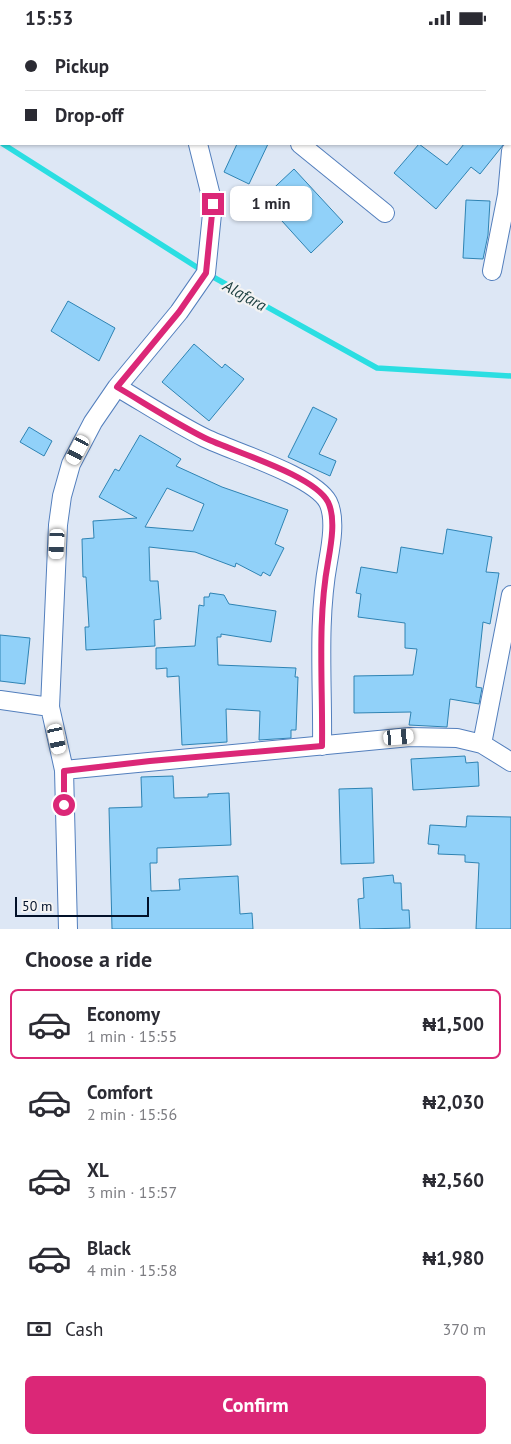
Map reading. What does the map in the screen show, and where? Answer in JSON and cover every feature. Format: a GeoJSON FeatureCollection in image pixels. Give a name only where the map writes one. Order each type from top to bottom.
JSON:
{"type":"FeatureCollection","features":[{"type":"Feature","properties":{"kind":"street"},"geometry":{"type":"LineString","coordinates":[[68,929],[64,771],[50,707],[58,525],[62,497],[71,464],[93,422],[117,387],[179,312],[206,273],[213,204],[198,145]]}},
{"type":"Feature","properties":{"kind":"street"},"geometry":{"type":"LineString","coordinates":[[301,145],[385,213]]}},
{"type":"Feature","properties":{"kind":"street"},"geometry":{"type":"LineString","coordinates":[[492,271],[508,195],[511,151]]}},
{"type":"Feature","properties":{"kind":"street"},"geometry":{"type":"LineString","coordinates":[[117,387],[205,438],[290,474],[319,490],[328,503],[331,515],[330,546],[322,594],[322,746]]}},
{"type":"Feature","properties":{"kind":"street"},"geometry":{"type":"LineString","coordinates":[[482,744],[511,595]]}},
{"type":"Feature","properties":{"kind":"street"},"geometry":{"type":"LineString","coordinates":[[0,700],[50,707]]}},
{"type":"Feature","properties":{"kind":"street"},"geometry":{"type":"LineString","coordinates":[[64,771],[150,761],[410,737],[458,738],[482,744],[511,762]]}},
{"type":"Feature","properties":{"kind":"building"},"geometry":{"type":"Polygon","coordinates":[[[237,145],[268,145],[249,184],[224,172],[237,145]]]}},
{"type":"Feature","properties":{"kind":"building"},"geometry":{"type":"Polygon","coordinates":[[[418,145],[447,165],[463,145],[503,145],[480,174],[471,167],[436,209],[394,173],[418,145]]]}},
{"type":"Feature","properties":{"kind":"building"},"geometry":{"type":"Polygon","coordinates":[[[294,169],[343,222],[311,253],[262,199],[294,169]]]}},
{"type":"Feature","properties":{"kind":"building"},"geometry":{"type":"Polygon","coordinates":[[[466,200],[490,201],[488,235],[483,259],[463,258],[466,200]]]}},
{"type":"Feature","properties":{"kind":"building"},"geometry":{"type":"Polygon","coordinates":[[[68,301],[115,328],[99,361],[51,331],[68,301]]]}},
{"type":"Feature","properties":{"kind":"building"},"geometry":{"type":"Polygon","coordinates":[[[194,344],[222,368],[225,364],[244,379],[209,421],[162,382],[194,344]]]}},
{"type":"Feature","properties":{"kind":"building"},"geometry":{"type":"Polygon","coordinates":[[[313,407],[337,419],[319,454],[336,461],[330,476],[288,457],[313,407]]]}},
{"type":"Feature","properties":{"kind":"building"},"geometry":{"type":"Polygon","coordinates":[[[29,427],[52,441],[44,456],[20,442],[29,427]]]}},
{"type":"Feature","properties":{"kind":"building"},"geometry":{"type":"Polygon","coordinates":[[[140,435],[181,459],[176,466],[222,487],[288,510],[275,544],[284,548],[270,576],[263,572],[261,576],[236,563],[235,567],[195,552],[149,547],[150,581],[158,581],[161,619],[154,620],[155,646],[86,650],[85,627],[89,627],[86,577],[83,577],[82,539],[94,538],[93,521],[137,518],[99,497],[115,469],[119,471],[140,435]],[[167,488],[145,527],[193,531],[204,504],[167,488]]]}},
{"type":"Feature","properties":{"kind":"building"},"geometry":{"type":"Polygon","coordinates":[[[447,529],[492,537],[486,572],[499,573],[490,624],[483,622],[476,687],[482,688],[479,704],[450,699],[447,727],[409,725],[411,712],[354,713],[354,676],[413,675],[417,649],[405,648],[405,623],[358,617],[361,594],[356,593],[361,567],[397,573],[401,547],[443,554],[447,529]]]}},
{"type":"Feature","properties":{"kind":"building"},"geometry":{"type":"Polygon","coordinates":[[[210,593],[224,595],[229,604],[276,611],[271,642],[221,634],[221,637],[217,637],[218,665],[296,668],[295,677],[298,677],[296,730],[291,730],[291,738],[259,740],[260,711],[226,709],[227,742],[182,745],[179,676],[167,677],[167,668],[156,669],[156,648],[195,646],[199,605],[204,606],[204,597],[209,597],[210,593]]]}},
{"type":"Feature","properties":{"kind":"building"},"geometry":{"type":"Polygon","coordinates":[[[0,635],[30,638],[25,684],[0,681],[0,635]]]}},
{"type":"Feature","properties":{"kind":"building"},"geometry":{"type":"Polygon","coordinates":[[[465,756],[466,763],[478,762],[479,786],[413,790],[411,759],[465,756]]]}},
{"type":"Feature","properties":{"kind":"building"},"geometry":{"type":"Polygon","coordinates":[[[173,776],[174,798],[208,797],[208,794],[229,793],[231,845],[157,848],[157,863],[150,863],[151,891],[180,890],[179,879],[238,876],[240,914],[252,913],[253,929],[112,929],[109,808],[142,807],[141,777],[173,776]]]}},
{"type":"Feature","properties":{"kind":"building"},"geometry":{"type":"Polygon","coordinates":[[[372,788],[374,863],[341,864],[339,789],[372,788]]]}},
{"type":"Feature","properties":{"kind":"building"},"geometry":{"type":"Polygon","coordinates":[[[467,816],[511,817],[511,929],[476,929],[479,863],[465,862],[465,855],[438,854],[439,845],[428,844],[430,825],[466,827],[467,816]]]}},
{"type":"Feature","properties":{"kind":"building"},"geometry":{"type":"Polygon","coordinates":[[[393,875],[394,883],[401,883],[402,910],[409,910],[410,928],[360,929],[358,899],[364,898],[363,878],[393,875]]]}},
{"type":"Feature","properties":{"kind":"waterway","name":"Alafara"},"geometry":{"type":"LineString","coordinates":[[5,145],[206,273],[377,368],[511,376]]}},
{"type":"Feature","properties":{"kind":"route"},"geometry":{"type":"LineString","coordinates":[[64,805],[64,771],[150,761],[322,746],[322,594],[330,546],[331,515],[328,503],[319,490],[290,474],[205,438],[117,387],[179,312],[206,273],[213,204]]}}]}
